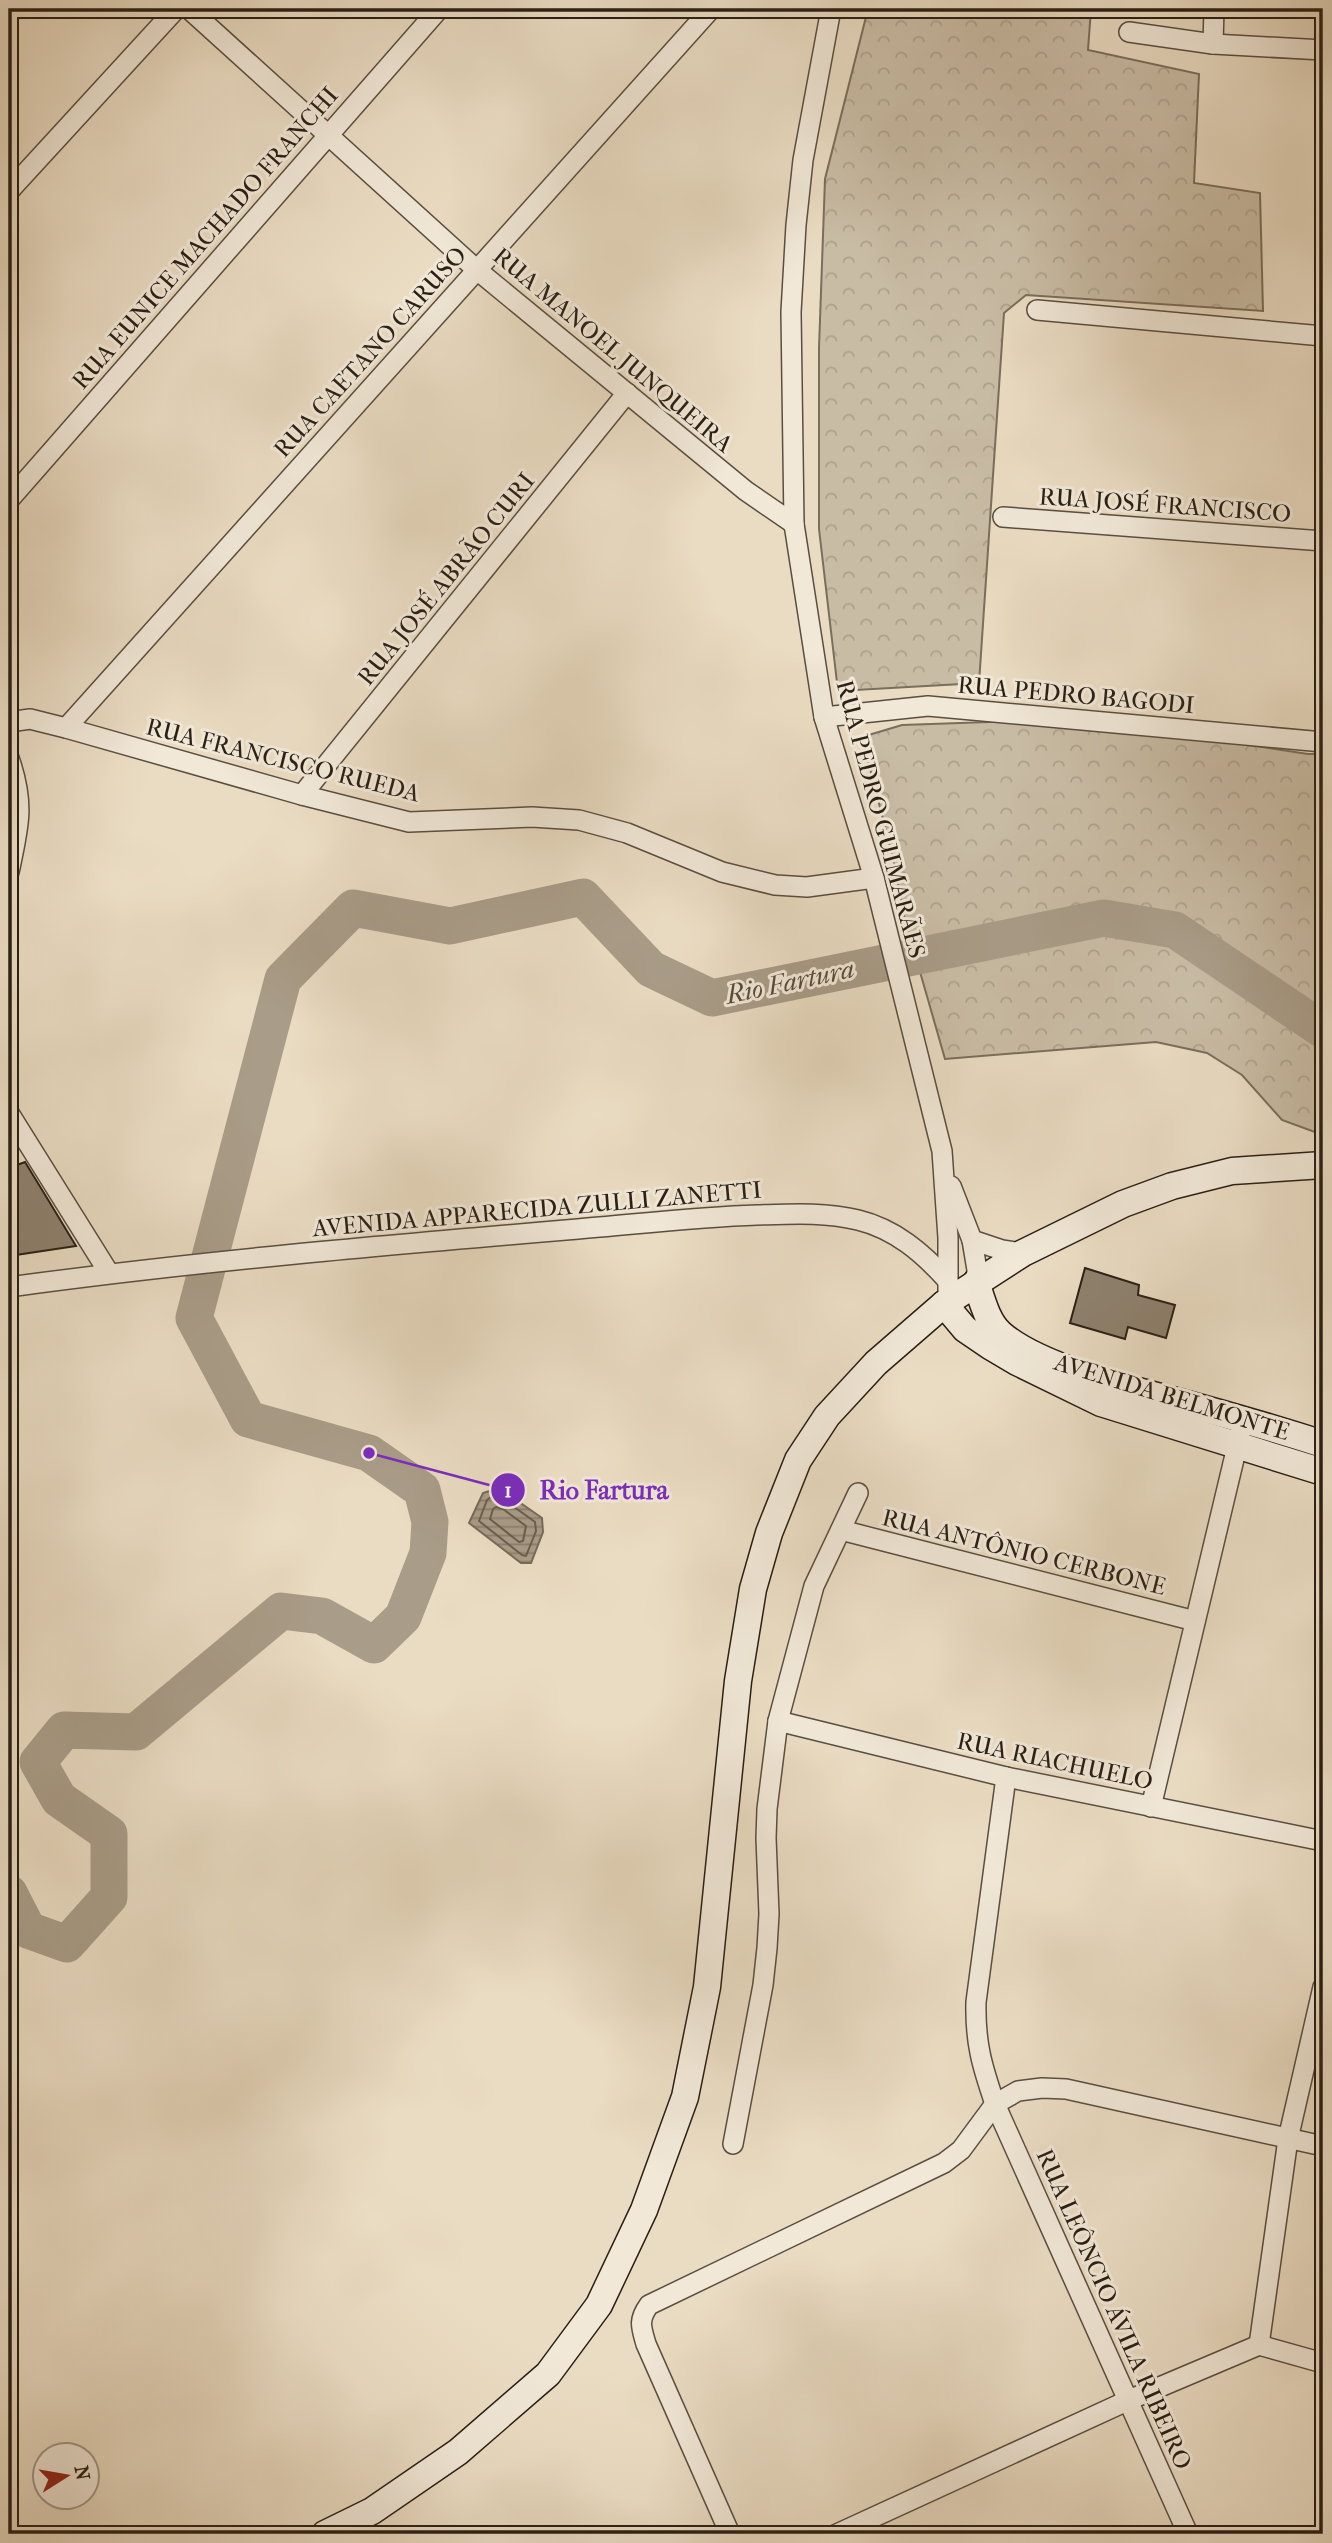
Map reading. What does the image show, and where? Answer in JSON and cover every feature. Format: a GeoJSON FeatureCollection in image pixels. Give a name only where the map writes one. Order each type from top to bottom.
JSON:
{"type":"FeatureCollection","features":[{"type":"Feature","properties":{"kind":"main road"},"geometry":{"type":"LineString","coordinates":[[979,1291],[1023,1253],[1123,1204],[1172,1186],[1231,1171],[1323,1165]]}},
{"type":"Feature","properties":{"kind":"main road"},"geometry":{"type":"LineString","coordinates":[[325,2534],[372,2511],[458,2452],[548,2374],[599,2305],[644,2210],[685,2097],[706,1987],[738,1681],[753,1588],[769,1533],[798,1460],[827,1416],[876,1363],[979,1291],[1087,1221]]}},
{"type":"Feature","properties":{"kind":"main road","name":"AVENIDA BELMONTE"},"geometry":{"type":"LineString","coordinates":[[979,1291],[988,1316],[998,1332],[1038,1356],[1120,1386],[1323,1444]]}},
{"type":"Feature","properties":{"kind":"main road","name":"AVENIDA BELMONTE"},"geometry":{"type":"LineString","coordinates":[[950,1312],[1017,1362],[1101,1403],[1323,1472]]}},
{"type":"Feature","properties":{"kind":"street"},"geometry":{"type":"LineString","coordinates":[[9,191],[176,9]]}},
{"type":"Feature","properties":{"kind":"street","name":"RUA MANOEL JUNQUEIRA"},"geometry":{"type":"LineString","coordinates":[[189,9],[477,270],[746,491],[794,524]]}},
{"type":"Feature","properties":{"kind":"street","name":"RUA EUNICE MACHADO FRANCHI"},"geometry":{"type":"LineString","coordinates":[[9,500],[439,9]]}},
{"type":"Feature","properties":{"kind":"street","name":"RUA CAETANO CARUSO"},"geometry":{"type":"LineString","coordinates":[[66,728],[711,9]]}},
{"type":"Feature","properties":{"kind":"street","name":"RUA PEDRO GUIMARÃES"},"geometry":{"type":"LineString","coordinates":[[831,9],[803,160],[796,225],[791,312],[794,524],[824,717],[874,878],[942,1151],[950,1312]]}},
{"type":"Feature","properties":{"kind":"street"},"geometry":{"type":"LineString","coordinates":[[1213,44],[1214,9]]}},
{"type":"Feature","properties":{"kind":"street"},"geometry":{"type":"LineString","coordinates":[[1129,32],[1213,44],[1323,50]]}},
{"type":"Feature","properties":{"kind":"street"},"geometry":{"type":"LineString","coordinates":[[1037,310],[1323,336]]}},
{"type":"Feature","properties":{"kind":"street","name":"RUA JOSÉ ABRÃO CURI"},"geometry":{"type":"LineString","coordinates":[[302,794],[627,393]]}},
{"type":"Feature","properties":{"kind":"street","name":"RUA JOSÉ FRANCISCO"},"geometry":{"type":"LineString","coordinates":[[1003,517],[1323,541]]}},
{"type":"Feature","properties":{"kind":"street","name":"RUA PEDRO BAGODI"},"geometry":{"type":"LineString","coordinates":[[824,717],[928,706],[1323,742]]}},
{"type":"Feature","properties":{"kind":"street","name":"RUA FRANCISCO RUEDA"},"geometry":{"type":"LineString","coordinates":[[9,722],[30,719],[409,822],[532,817],[579,820],[627,833],[722,872],[775,885],[807,887],[874,878]]}},
{"type":"Feature","properties":{"kind":"street"},"geometry":{"type":"LineString","coordinates":[[9,758],[19,796],[20,823],[9,872]]}},
{"type":"Feature","properties":{"kind":"street"},"geometry":{"type":"LineString","coordinates":[[9,1113],[109,1273]]}},
{"type":"Feature","properties":{"kind":"street"},"geometry":{"type":"LineString","coordinates":[[942,1151],[953,1193],[972,1240],[979,1291]]}},
{"type":"Feature","properties":{"kind":"street","name":"AVENIDA APPARECIDA ZULLI ZANETTI"},"geometry":{"type":"LineString","coordinates":[[9,1287],[225,1259],[727,1216],[816,1213],[879,1227],[912,1246],[931,1262],[950,1312]]}},
{"type":"Feature","properties":{"kind":"street"},"geometry":{"type":"LineString","coordinates":[[972,1240],[1002,1250],[1023,1253]]}},
{"type":"Feature","properties":{"kind":"street"},"geometry":{"type":"LineString","coordinates":[[912,1246],[948,1256],[964,1254],[969,1250],[972,1240]]}},
{"type":"Feature","properties":{"kind":"street"},"geometry":{"type":"LineString","coordinates":[[1151,1807],[1239,1446],[1242,1419]]}},
{"type":"Feature","properties":{"kind":"street"},"geometry":{"type":"LineString","coordinates":[[733,2144],[763,1985],[767,1948],[767,1818],[778,1721],[814,1586],[858,1493]]}},
{"type":"Feature","properties":{"kind":"street","name":"RUA ANTÔNIO CERBONE"},"geometry":{"type":"LineString","coordinates":[[841,1530],[1195,1621]]}},
{"type":"Feature","properties":{"kind":"street","name":"RUA RIACHUELO"},"geometry":{"type":"LineString","coordinates":[[778,1721],[1006,1777],[1323,1841]]}},
{"type":"Feature","properties":{"kind":"street","name":"RUA LEÔNCIO ÁVILA RIBEIRO"},"geometry":{"type":"LineString","coordinates":[[1006,1777],[976,2002],[975,2034],[980,2061],[995,2104],[1188,2534]]}},
{"type":"Feature","properties":{"kind":"street"},"geometry":{"type":"LineString","coordinates":[[1259,2345],[1288,2139],[1323,1987]]}},
{"type":"Feature","properties":{"kind":"street"},"geometry":{"type":"LineString","coordinates":[[730,2534],[641,2329],[641,2315],[649,2305],[944,2163],[961,2150],[995,2104],[1018,2091],[1066,2089],[1323,2146]]}},
{"type":"Feature","properties":{"kind":"street"},"geometry":{"type":"LineString","coordinates":[[837,2534],[1129,2400],[1259,2345],[1323,2363]]}},
{"type":"Feature","properties":{"kind":"green space"},"geometry":{"type":"Polygon","coordinates":[[[868,9],[1091,9],[1088,50],[1199,74],[1194,183],[1260,193],[1263,311],[1026,295],[1004,313],[979,683],[838,691],[819,529],[819,348],[825,179],[868,9]]]}},
{"type":"Feature","properties":{"kind":"green space"},"geometry":{"type":"Polygon","coordinates":[[[1075,719],[1323,754],[1323,1135],[1282,1120],[1242,1075],[1207,1053],[1156,1042],[945,1059],[904,916],[893,858],[862,737],[902,725],[1075,719]]]}},
{"type":"Feature","properties":{"kind":"water"},"geometry":{"type":"Polygon","coordinates":[[[492,1490],[509,1495],[542,1518],[543,1532],[531,1563],[521,1563],[469,1523],[483,1493],[492,1490]]]}},
{"type":"Feature","properties":{"kind":"building"},"geometry":{"type":"Polygon","coordinates":[[[25,1162],[76,1246],[9,1256],[9,1168],[25,1162]]]}},
{"type":"Feature","properties":{"kind":"building"},"geometry":{"type":"Polygon","coordinates":[[[1085,1268],[1139,1285],[1138,1295],[1175,1305],[1166,1338],[1128,1327],[1125,1339],[1070,1323],[1085,1268]]]}},
{"type":"Feature","properties":{"kind":"waterway","name":"Rio Fartura"},"geometry":{"type":"LineString","coordinates":[[9,1893],[28,1930],[67,1944],[109,1897],[109,1834],[59,1799],[38,1762],[64,1730],[136,1732],[281,1611],[322,1616],[374,1645],[403,1617],[428,1553],[430,1522],[422,1490],[369,1453],[248,1419],[194,1318],[283,979],[353,908],[450,926],[583,897],[651,969],[712,998],[1104,918],[1175,930],[1323,1030]]}},
{"type":"Feature","properties":{"kind":"place","name":"Rio Fartura"},"geometry":{"type":"Point","coordinates":[369,1453]}}]}
